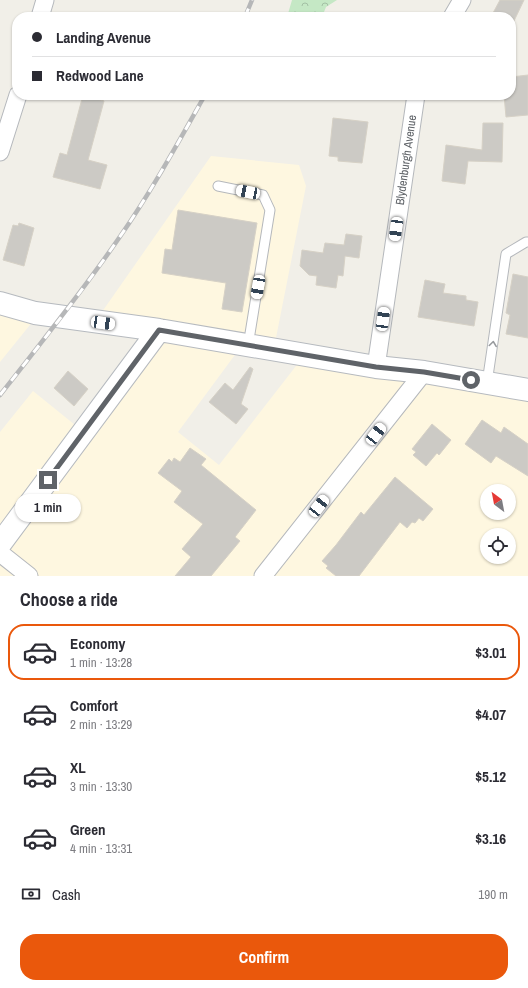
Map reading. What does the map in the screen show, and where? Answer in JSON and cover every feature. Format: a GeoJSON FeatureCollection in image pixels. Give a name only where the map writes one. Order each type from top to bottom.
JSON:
{"type":"FeatureCollection","features":[{"type":"Feature","properties":{"kind":"main road"},"geometry":{"type":"LineString","coordinates":[[0,303],[35,313],[159,330],[376,367],[424,372],[528,390]]}},
{"type":"Feature","properties":{"kind":"main road"},"geometry":{"type":"LineString","coordinates":[[0,544],[159,330]]}},
{"type":"Feature","properties":{"kind":"street"},"geometry":{"type":"LineString","coordinates":[[41,12],[45,0]]}},
{"type":"Feature","properties":{"kind":"street"},"geometry":{"type":"LineString","coordinates":[[455,12],[462,0]]}},
{"type":"Feature","properties":{"kind":"street"},"geometry":{"type":"LineString","coordinates":[[0,152],[16,100]]}},
{"type":"Feature","properties":{"kind":"street","name":"Blydenburgh Avenue"},"geometry":{"type":"LineString","coordinates":[[376,367],[415,100]]}},
{"type":"Feature","properties":{"kind":"street"},"geometry":{"type":"LineString","coordinates":[[263,576],[424,372]]}},
{"type":"Feature","properties":{"kind":"street"},"geometry":{"type":"LineString","coordinates":[[0,553],[29,576]]}},
{"type":"Feature","properties":{"kind":"lane"},"geometry":{"type":"LineString","coordinates":[[218,186],[263,195],[270,210],[248,346]]}},
{"type":"Feature","properties":{"kind":"lane"},"geometry":{"type":"LineString","coordinates":[[487,383],[506,254],[528,242]]}},
{"type":"Feature","properties":{"kind":"shaded area"},"geometry":{"type":"Polygon","coordinates":[[[211,156],[299,165],[306,186],[273,353],[240,348],[178,432],[219,465],[303,357],[528,388],[528,576],[0,576],[0,432],[33,391],[80,429],[153,334],[97,319],[211,156]]]}},
{"type":"Feature","properties":{"kind":"shaded area"},"geometry":{"type":"Polygon","coordinates":[[[0,304],[38,315],[0,362],[0,304]]]}},
{"type":"Feature","properties":{"kind":"green space"},"geometry":{"type":"Polygon","coordinates":[[[292,0],[337,0],[326,7],[324,12],[288,12],[292,0]]]}},
{"type":"Feature","properties":{"kind":"building"},"geometry":{"type":"Polygon","coordinates":[[[500,0],[524,0],[516,17],[516,12],[494,12],[500,0]]]}},
{"type":"Feature","properties":{"kind":"building"},"geometry":{"type":"Polygon","coordinates":[[[528,75],[528,115],[506,117],[504,100],[516,100],[516,76],[528,75]]]}},
{"type":"Feature","properties":{"kind":"building"},"geometry":{"type":"Polygon","coordinates":[[[82,100],[104,101],[88,160],[107,165],[100,189],[53,177],[60,153],[67,155],[82,100]]]}},
{"type":"Feature","properties":{"kind":"building"},"geometry":{"type":"Polygon","coordinates":[[[333,118],[368,122],[362,163],[338,161],[338,157],[329,156],[333,118]]]}},
{"type":"Feature","properties":{"kind":"building"},"geometry":{"type":"Polygon","coordinates":[[[483,123],[503,123],[502,162],[468,161],[465,184],[442,181],[446,145],[482,150],[483,123]]]}},
{"type":"Feature","properties":{"kind":"building"},"geometry":{"type":"Polygon","coordinates":[[[178,210],[257,223],[242,312],[222,309],[226,283],[162,273],[165,249],[172,250],[178,210]]]}},
{"type":"Feature","properties":{"kind":"building"},"geometry":{"type":"Polygon","coordinates":[[[19,223],[34,228],[24,266],[3,260],[13,225],[18,226],[19,223]]]}},
{"type":"Feature","properties":{"kind":"building"},"geometry":{"type":"Polygon","coordinates":[[[346,234],[362,236],[359,258],[345,256],[343,276],[338,275],[336,288],[316,285],[317,276],[309,275],[300,266],[302,250],[323,253],[325,243],[344,245],[346,234]]]}},
{"type":"Feature","properties":{"kind":"building"},"geometry":{"type":"Polygon","coordinates":[[[513,274],[528,277],[528,338],[506,334],[510,315],[506,313],[513,274]]]}},
{"type":"Feature","properties":{"kind":"building"},"geometry":{"type":"Polygon","coordinates":[[[425,280],[445,284],[443,293],[466,296],[466,300],[478,302],[474,326],[418,317],[425,280]]]}},
{"type":"Feature","properties":{"kind":"building"},"geometry":{"type":"Polygon","coordinates":[[[250,367],[253,369],[241,404],[248,409],[236,424],[209,402],[225,383],[233,390],[250,367]]]}},
{"type":"Feature","properties":{"kind":"building"},"geometry":{"type":"Polygon","coordinates":[[[68,371],[88,389],[74,406],[54,388],[68,371]]]}},
{"type":"Feature","properties":{"kind":"building"},"geometry":{"type":"Polygon","coordinates":[[[482,420],[501,433],[504,427],[528,444],[528,476],[496,456],[491,463],[465,444],[482,420]]]}},
{"type":"Feature","properties":{"kind":"building"},"geometry":{"type":"Polygon","coordinates":[[[432,424],[451,440],[439,455],[437,453],[426,466],[413,455],[416,452],[412,449],[432,424]]]}},
{"type":"Feature","properties":{"kind":"building"},"geometry":{"type":"Polygon","coordinates":[[[190,448],[206,459],[201,465],[256,510],[235,537],[240,541],[211,576],[175,576],[191,557],[182,549],[203,524],[174,502],[182,491],[158,473],[169,459],[172,462],[174,458],[180,462],[190,448]]]}},
{"type":"Feature","properties":{"kind":"building"},"geometry":{"type":"Polygon","coordinates":[[[395,477],[433,509],[423,521],[419,518],[415,523],[412,522],[407,528],[400,522],[359,576],[336,576],[326,568],[328,566],[322,561],[361,512],[364,515],[395,477]]]}},
{"type":"Feature","properties":{"kind":"railway"},"geometry":{"type":"LineString","coordinates":[[247,12],[252,0]]}},
{"type":"Feature","properties":{"kind":"railway"},"geometry":{"type":"LineString","coordinates":[[0,395],[76,298],[131,221],[202,100]]}},
{"type":"Feature","properties":{"kind":"route"},"geometry":{"type":"LineString","coordinates":[[48,480],[159,330],[376,367],[424,372],[471,380]]}}]}
